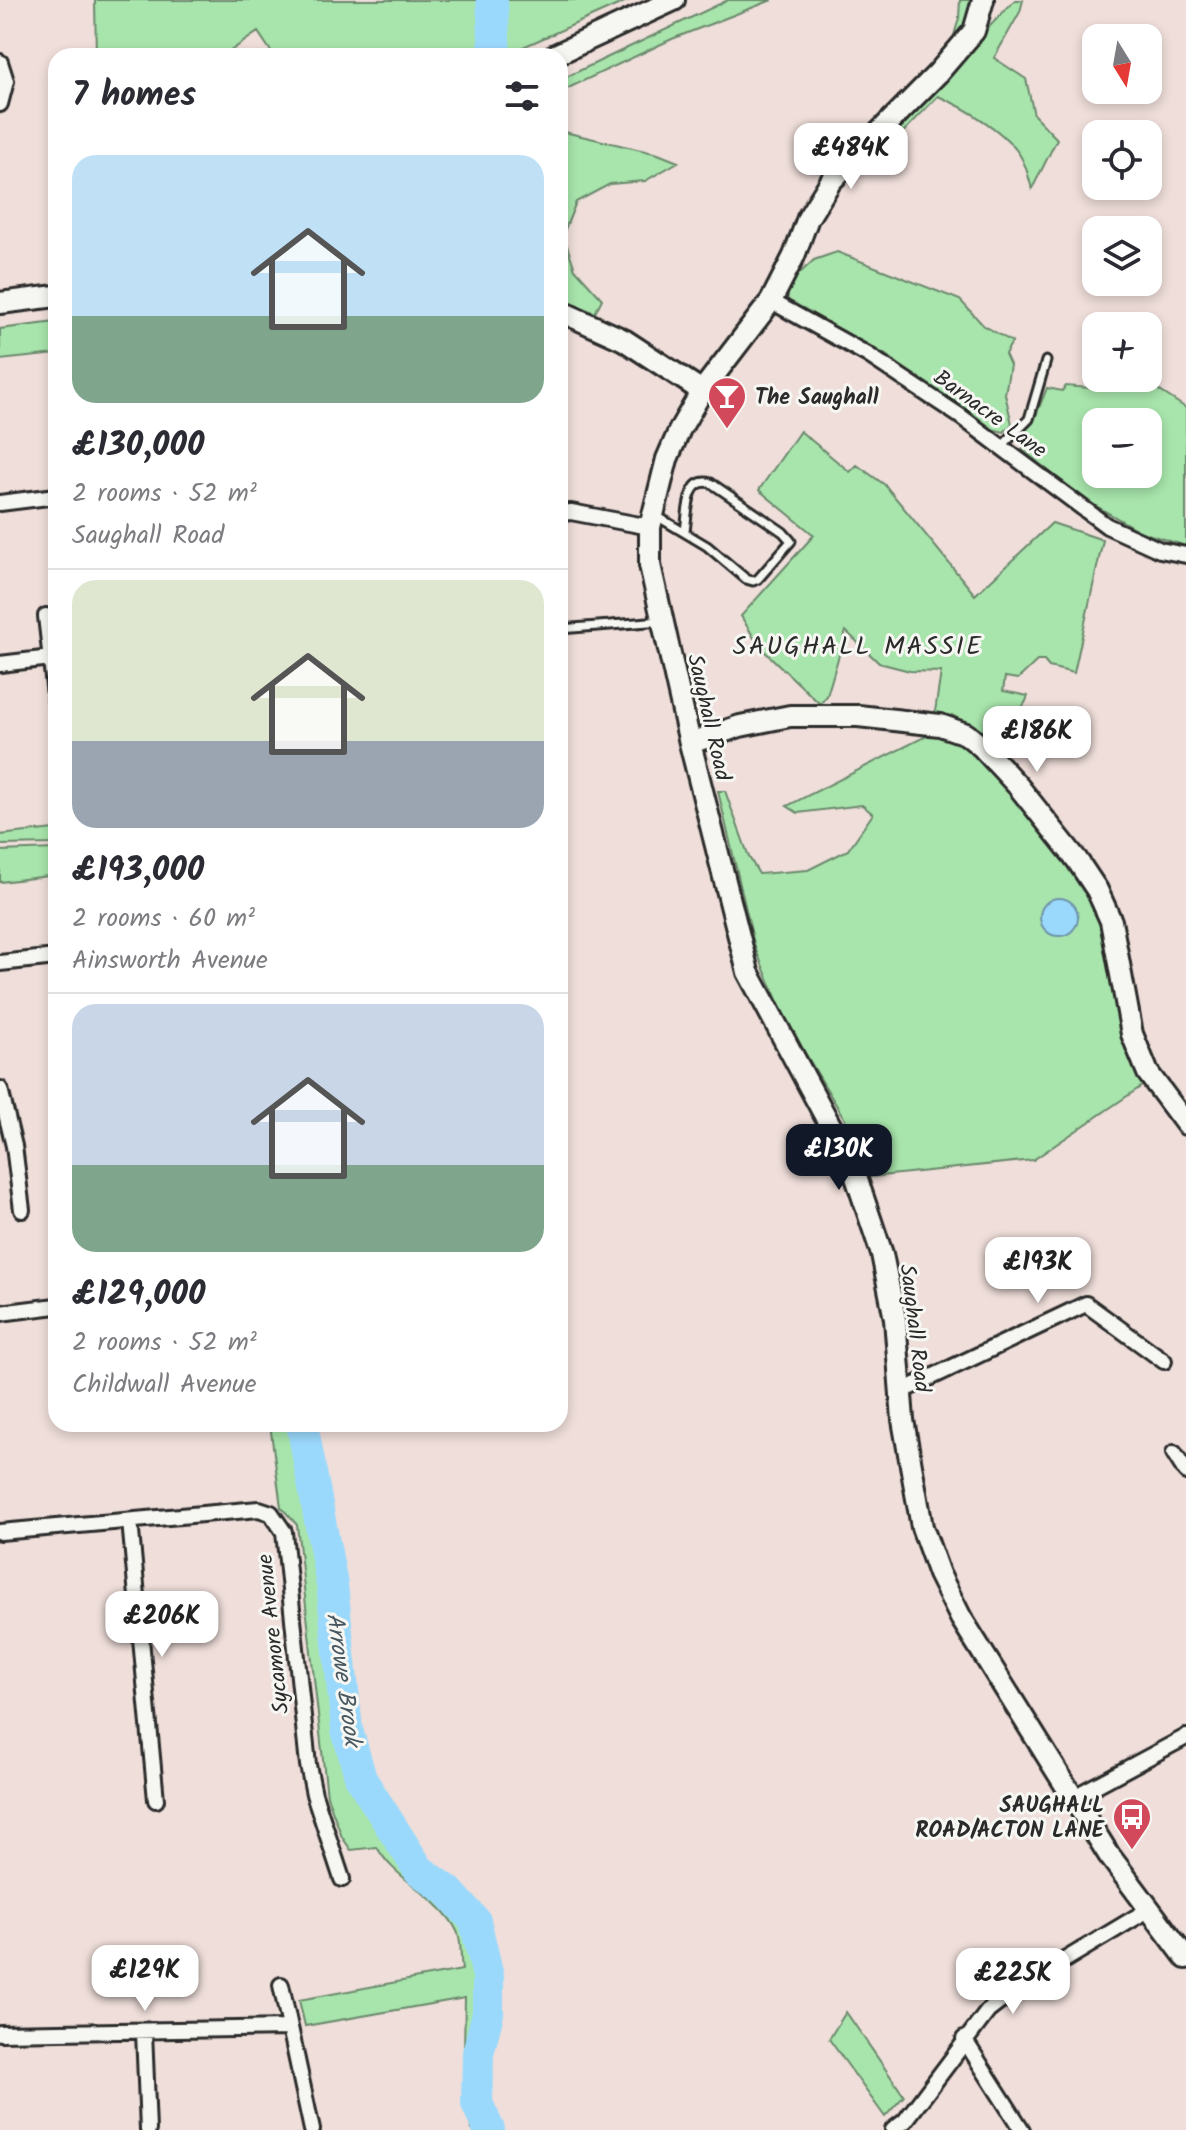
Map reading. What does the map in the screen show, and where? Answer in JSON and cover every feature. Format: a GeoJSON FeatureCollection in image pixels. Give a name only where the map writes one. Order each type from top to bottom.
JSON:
{"type":"FeatureCollection","features":[{"type":"Feature","properties":{"kind":"street"},"geometry":{"type":"LineString","coordinates":[[568,49],[674,0]]}},
{"type":"Feature","properties":{"kind":"street","name":"Saughall Road"},"geometry":{"type":"LineString","coordinates":[[987,2],[974,31],[938,73],[831,181],[808,218],[794,256],[771,301],[702,391],[667,459],[652,521],[650,565],[690,743],[748,972],[808,1088],[833,1128],[870,1211],[891,1286],[900,1392],[922,1527],[939,1574],[961,1618],[1109,1855],[1186,1958]]}},
{"type":"Feature","properties":{"kind":"street"},"geometry":{"type":"LineString","coordinates":[[0,62],[6,81],[0,104]]}},
{"type":"Feature","properties":{"kind":"street"},"geometry":{"type":"LineString","coordinates":[[0,303],[48,297]]}},
{"type":"Feature","properties":{"kind":"street","name":"Barnacre Lane"},"geometry":{"type":"LineString","coordinates":[[771,301],[868,355],[1001,447],[1107,526],[1160,550],[1186,555]]}},
{"type":"Feature","properties":{"kind":"street"},"geometry":{"type":"LineString","coordinates":[[568,317],[624,340],[702,391]]}},
{"type":"Feature","properties":{"kind":"street"},"geometry":{"type":"LineString","coordinates":[[0,503],[48,497]]}},
{"type":"Feature","properties":{"kind":"street"},"geometry":{"type":"LineString","coordinates":[[568,512],[652,521]]}},
{"type":"Feature","properties":{"kind":"street"},"geometry":{"type":"LineString","coordinates":[[46,616],[48,633]]}},
{"type":"Feature","properties":{"kind":"street"},"geometry":{"type":"LineString","coordinates":[[0,664],[48,658]]}},
{"type":"Feature","properties":{"kind":"street"},"geometry":{"type":"LineString","coordinates":[[690,743],[740,726],[790,716],[858,716],[940,725],[966,734],[1018,786],[1097,890],[1111,921],[1132,1034],[1148,1073],[1186,1124]]}},
{"type":"Feature","properties":{"kind":"street"},"geometry":{"type":"LineString","coordinates":[[0,963],[48,958]]}},
{"type":"Feature","properties":{"kind":"street"},"geometry":{"type":"LineString","coordinates":[[0,1089],[14,1146],[22,1210]]}},
{"type":"Feature","properties":{"kind":"street"},"geometry":{"type":"LineString","coordinates":[[900,1392],[1086,1304],[1164,1361]]}},
{"type":"Feature","properties":{"kind":"street"},"geometry":{"type":"LineString","coordinates":[[0,1313],[48,1307]]}},
{"type":"Feature","properties":{"kind":"street"},"geometry":{"type":"LineString","coordinates":[[1174,1453],[1186,1472]]}},
{"type":"Feature","properties":{"kind":"street","name":"Sycamore Avenue"},"geometry":{"type":"LineString","coordinates":[[0,1532],[259,1509],[271,1513],[284,1532],[308,1765],[314,1794],[342,1879]]}},
{"type":"Feature","properties":{"kind":"street"},"geometry":{"type":"LineString","coordinates":[[130,1521],[156,1800]]}},
{"type":"Feature","properties":{"kind":"street"},"geometry":{"type":"LineString","coordinates":[[1074,1797],[1186,1737]]}},
{"type":"Feature","properties":{"kind":"street"},"geometry":{"type":"LineString","coordinates":[[893,2130],[905,2121],[988,2011],[1018,1988],[1148,1910]]}},
{"type":"Feature","properties":{"kind":"street"},"geometry":{"type":"LineString","coordinates":[[281,1985],[312,2130]]}},
{"type":"Feature","properties":{"kind":"street"},"geometry":{"type":"LineString","coordinates":[[0,2033],[290,2028]]}},
{"type":"Feature","properties":{"kind":"street"},"geometry":{"type":"LineString","coordinates":[[144,2032],[148,2130]]}},
{"type":"Feature","properties":{"kind":"street"},"geometry":{"type":"LineString","coordinates":[[964,2039],[1022,2130]]}},
{"type":"Feature","properties":{"kind":"lane"},"geometry":{"type":"LineString","coordinates":[[1001,447],[1029,419],[1046,361]]}},
{"type":"Feature","properties":{"kind":"lane"},"geometry":{"type":"LineString","coordinates":[[652,521],[685,531],[746,579],[753,581],[791,541],[783,532],[704,481],[697,483],[692,490],[685,531]]}},
{"type":"Feature","properties":{"kind":"lane"},"geometry":{"type":"LineString","coordinates":[[568,628],[663,621]]}},
{"type":"Feature","properties":{"kind":"green space"},"geometry":{"type":"Polygon","coordinates":[[[95,0],[629,0],[521,48],[269,48],[258,32],[235,48],[96,48],[95,0]]]}},
{"type":"Feature","properties":{"kind":"green space"},"geometry":{"type":"Polygon","coordinates":[[[728,0],[772,0],[672,39],[568,88],[568,76],[728,0]]]}},
{"type":"Feature","properties":{"kind":"green space"},"geometry":{"type":"Polygon","coordinates":[[[960,0],[970,0],[968,19],[951,46],[959,18],[960,0]]]}},
{"type":"Feature","properties":{"kind":"green space"},"geometry":{"type":"Polygon","coordinates":[[[1015,0],[1023,0],[1020,12],[994,58],[1026,79],[1034,115],[1057,139],[1032,189],[1022,159],[1007,140],[973,114],[938,96],[885,151],[866,154],[1015,0]]]}},
{"type":"Feature","properties":{"kind":"green space"},"geometry":{"type":"Polygon","coordinates":[[[568,133],[658,154],[678,162],[645,181],[610,184],[576,202],[568,222],[568,133]]]}},
{"type":"Feature","properties":{"kind":"green space"},"geometry":{"type":"Polygon","coordinates":[[[568,249],[575,269],[602,299],[595,313],[568,301],[568,249]]]}},
{"type":"Feature","properties":{"kind":"green space"},"geometry":{"type":"Polygon","coordinates":[[[837,252],[960,300],[983,325],[1012,342],[1005,354],[1010,365],[1005,394],[1012,424],[1004,432],[987,428],[886,355],[788,301],[787,285],[814,260],[837,252]]]}},
{"type":"Feature","properties":{"kind":"green space"},"geometry":{"type":"Polygon","coordinates":[[[48,323],[48,355],[0,360],[0,329],[48,323]]]}},
{"type":"Feature","properties":{"kind":"green space"},"geometry":{"type":"Polygon","coordinates":[[[1066,386],[1082,387],[1082,392],[1161,392],[1186,408],[1186,546],[1141,532],[1079,496],[1023,450],[1021,435],[1033,423],[1047,388],[1062,391],[1066,386]]]}},
{"type":"Feature","properties":{"kind":"green space"},"geometry":{"type":"Polygon","coordinates":[[[800,431],[850,472],[857,465],[885,485],[975,595],[1052,523],[1103,540],[1074,673],[1037,661],[1018,679],[1005,677],[1003,691],[1028,696],[1016,714],[986,736],[952,715],[947,719],[935,712],[941,672],[910,671],[879,663],[846,631],[827,696],[820,704],[759,646],[741,616],[814,535],[759,490],[800,431]]]}},
{"type":"Feature","properties":{"kind":"green space"},"geometry":{"type":"Polygon","coordinates":[[[934,732],[957,740],[982,756],[1095,902],[1108,944],[1129,1056],[1145,1084],[1033,1160],[871,1177],[850,1128],[787,1023],[755,948],[718,791],[725,791],[749,857],[759,874],[808,870],[848,850],[873,814],[862,805],[798,813],[787,806],[934,732]]]}},
{"type":"Feature","properties":{"kind":"green space"},"geometry":{"type":"Polygon","coordinates":[[[48,830],[48,844],[0,845],[0,835],[48,830]]]}},
{"type":"Feature","properties":{"kind":"green space"},"geometry":{"type":"Polygon","coordinates":[[[48,849],[48,876],[0,882],[0,851],[48,849]]]}},
{"type":"Feature","properties":{"kind":"green space"},"geometry":{"type":"Polygon","coordinates":[[[271,1432],[303,1432],[332,1585],[347,1730],[361,1779],[419,1870],[448,1891],[475,1921],[488,1976],[488,2013],[478,2053],[477,2103],[489,2130],[472,2130],[463,2102],[465,1998],[305,2026],[299,2000],[462,1970],[459,1935],[440,1908],[395,1870],[377,1847],[351,1850],[342,1837],[327,1796],[297,1525],[281,1507],[271,1432]]]}},
{"type":"Feature","properties":{"kind":"green space"},"geometry":{"type":"Polygon","coordinates":[[[846,2012],[904,2096],[885,2117],[829,2039],[846,2012]]]}},
{"type":"Feature","properties":{"kind":"water"},"geometry":{"type":"Polygon","coordinates":[[[1059,898],[1072,904],[1078,917],[1072,930],[1059,936],[1046,930],[1040,917],[1046,904],[1059,898]]]}},
{"type":"Feature","properties":{"kind":"waterway","name":"Arrowe Brook"},"geometry":{"type":"LineString","coordinates":[[492,0],[495,48]]}},
{"type":"Feature","properties":{"kind":"waterway","name":"Arrowe Brook"},"geometry":{"type":"LineString","coordinates":[[303,1432],[332,1585],[347,1730],[361,1779],[419,1870],[448,1891],[475,1921],[488,1976],[488,2013],[478,2053],[477,2103],[489,2130]]}},
{"type":"Feature","properties":{"kind":"place","name":"The Saughall"},"geometry":{"type":"Point","coordinates":[727,430]}},
{"type":"Feature","properties":{"kind":"place","name":"SAUGHALL ROAD/ACTON LANE"},"geometry":{"type":"Point","coordinates":[1132,1851]}},
{"type":"Feature","properties":{"kind":"district","name":"SAUGHALL MASSIE"},"geometry":{"type":"Point","coordinates":[858,645]}}]}
